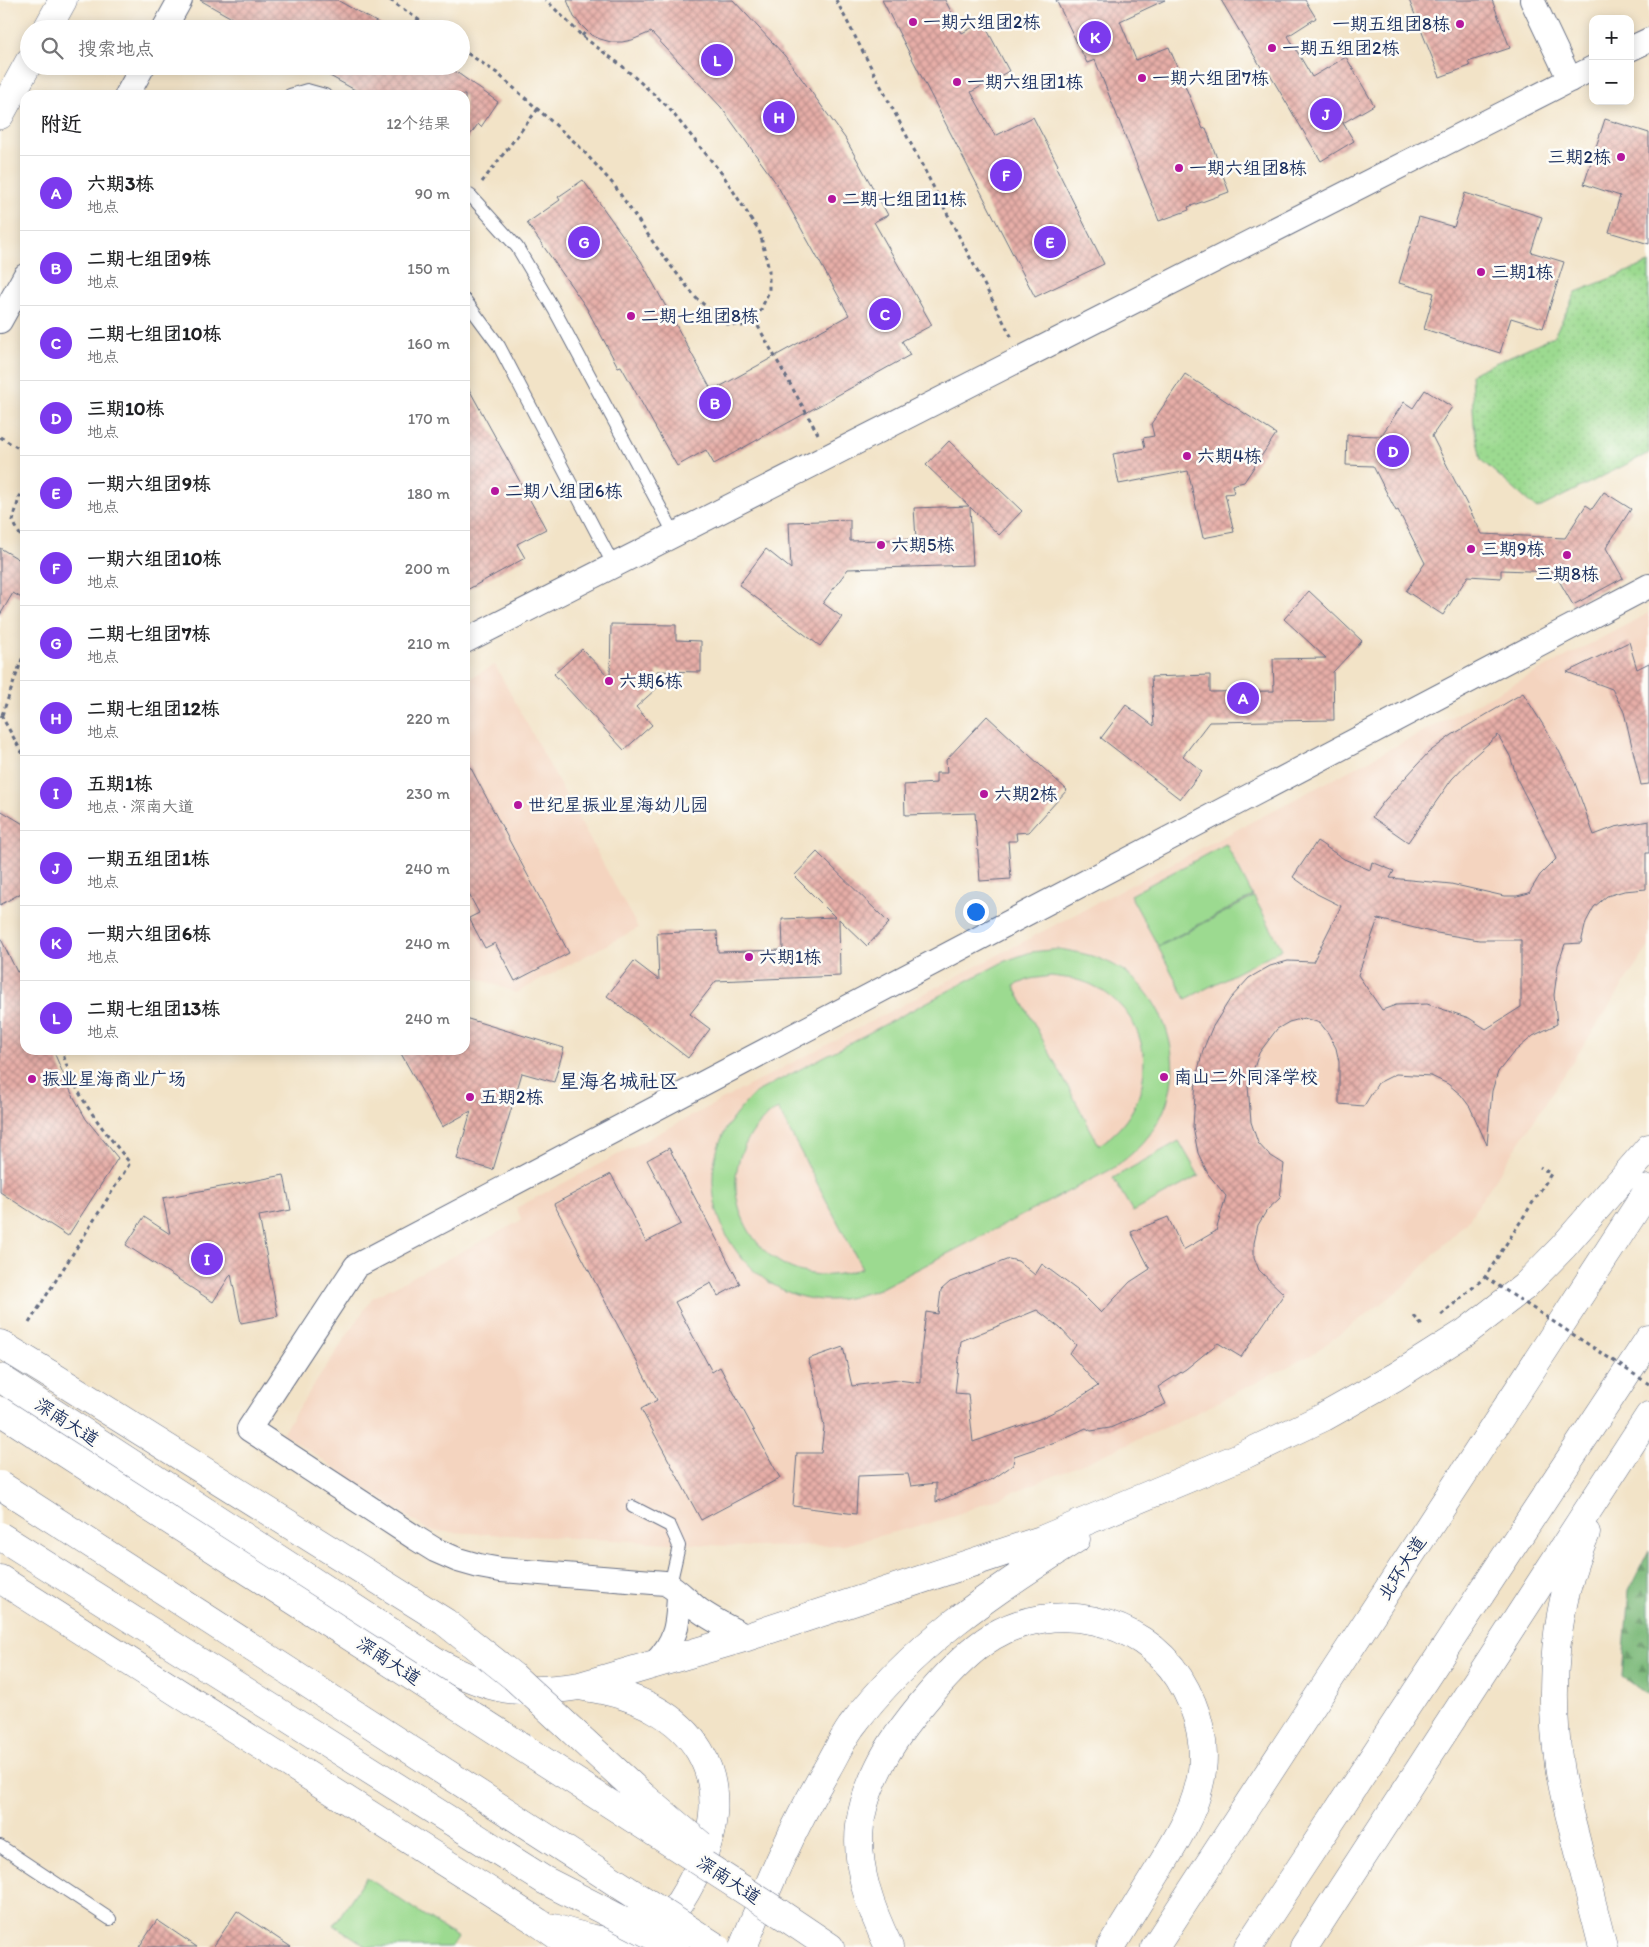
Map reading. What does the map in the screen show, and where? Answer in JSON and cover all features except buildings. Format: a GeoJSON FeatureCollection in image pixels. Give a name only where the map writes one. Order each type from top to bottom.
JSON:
{"type":"FeatureCollection","features":[{"type":"Feature","properties":{"kind":"main road"},"geometry":{"type":"LineString","coordinates":[[52,20],[63,0]]}},
{"type":"Feature","properties":{"kind":"main road"},"geometry":{"type":"LineString","coordinates":[[0,115],[22,75]]}},
{"type":"Feature","properties":{"kind":"main road"},"geometry":{"type":"LineString","coordinates":[[580,1686],[747,1637],[1041,1540],[1244,1455],[1324,1417],[1395,1377],[1466,1332],[1524,1287],[1563,1247],[1649,1148]]}},
{"type":"Feature","properties":{"kind":"main road","name":"北环大道"},"geometry":{"type":"LineString","coordinates":[[1155,1947],[1649,1189]]}},
{"type":"Feature","properties":{"kind":"main road"},"geometry":{"type":"LineString","coordinates":[[1248,1947],[1649,1339]]}},
{"type":"Feature","properties":{"kind":"main road"},"geometry":{"type":"LineString","coordinates":[[0,1344],[445,1622],[514,1677],[643,1796],[778,1912],[830,1947]]}},
{"type":"Feature","properties":{"kind":"main road","name":"深南大道"},"geometry":{"type":"LineString","coordinates":[[0,1378],[406,1643],[466,1678],[493,1687],[519,1691],[552,1690],[580,1686]]}},
{"type":"Feature","properties":{"kind":"main road","name":"深南大道"},"geometry":{"type":"LineString","coordinates":[[0,1411],[778,1912]]}},
{"type":"Feature","properties":{"kind":"main road"},"geometry":{"type":"LineString","coordinates":[[1304,1947],[1649,1416]]}},
{"type":"Feature","properties":{"kind":"main road"},"geometry":{"type":"LineString","coordinates":[[1603,1947],[1559,1766],[1555,1720],[1556,1649],[1564,1606],[1578,1553],[1604,1497],[1649,1422]]}},
{"type":"Feature","properties":{"kind":"main road"},"geometry":{"type":"LineString","coordinates":[[0,1485],[716,1947]]}},
{"type":"Feature","properties":{"kind":"main road"},"geometry":{"type":"LineString","coordinates":[[743,1947],[771,1879],[804,1808],[851,1728],[891,1680],[947,1627],[1006,1583],[1134,1502]]}},
{"type":"Feature","properties":{"kind":"main road"},"geometry":{"type":"LineString","coordinates":[[0,1536],[536,1875],[592,1906],[675,1947]]}},
{"type":"Feature","properties":{"kind":"main road"},"geometry":{"type":"LineString","coordinates":[[0,1579],[538,1922],[573,1947]]}},
{"type":"Feature","properties":{"kind":"main road"},"geometry":{"type":"LineString","coordinates":[[889,1947],[878,1925],[866,1890],[859,1852],[860,1825],[867,1794],[880,1766],[897,1738],[947,1676],[993,1636],[1026,1622],[1057,1617],[1093,1620],[1124,1630],[1151,1646],[1177,1675],[1190,1696],[1200,1724],[1203,1755],[1200,1786],[1172,1848],[1111,1947]]}},
{"type":"Feature","properties":{"kind":"main road"},"geometry":{"type":"LineString","coordinates":[[538,1922],[591,1939],[632,1943],[655,1930],[666,1921],[689,1887],[700,1866],[709,1845],[713,1826],[715,1805],[712,1782],[704,1759],[692,1738],[649,1705],[628,1696],[580,1686]]}},
{"type":"Feature","properties":{"kind":"street"},"geometry":{"type":"LineString","coordinates":[[169,20],[180,0]]}},
{"type":"Feature","properties":{"kind":"street"},"geometry":{"type":"LineString","coordinates":[[1532,0],[1570,80]]}},
{"type":"Feature","properties":{"kind":"street"},"geometry":{"type":"LineString","coordinates":[[1634,47],[1649,40]]}},
{"type":"Feature","properties":{"kind":"street"},"geometry":{"type":"LineString","coordinates":[[470,638],[1589,70]]}},
{"type":"Feature","properties":{"kind":"street"},"geometry":{"type":"LineString","coordinates":[[130,90],[138,75]]}},
{"type":"Feature","properties":{"kind":"street"},"geometry":{"type":"LineString","coordinates":[[0,321],[20,285]]}},
{"type":"Feature","properties":{"kind":"street"},"geometry":{"type":"LineString","coordinates":[[747,1637],[699,1610],[675,1589],[656,1582],[501,1570],[458,1560],[435,1550],[414,1537],[249,1429],[356,1266],[1649,586]]}},
{"type":"Feature","properties":{"kind":"street"},"geometry":{"type":"LineString","coordinates":[[654,1664],[669,1647],[677,1626],[675,1589]]}},
{"type":"Feature","properties":{"kind":"lane"},"geometry":{"type":"LineString","coordinates":[[470,196],[517,247],[555,311],[675,535]]}},
{"type":"Feature","properties":{"kind":"lane"},"geometry":{"type":"LineString","coordinates":[[470,307],[499,346],[614,566]]}},
{"type":"Feature","properties":{"kind":"lane"},"geometry":{"type":"LineString","coordinates":[[633,1507],[670,1526],[679,1546],[675,1589]]}},
{"type":"Feature","properties":{"kind":"lane"},"geometry":{"type":"LineString","coordinates":[[0,1846],[110,1919]]}},
{"type":"Feature","properties":{"kind":"path"},"geometry":{"type":"LineString","coordinates":[[390,0],[419,20]]}},
{"type":"Feature","properties":{"kind":"path"},"geometry":{"type":"LineString","coordinates":[[470,55],[497,73],[578,145],[614,185],[657,248],[696,298],[727,324],[742,326],[754,319],[760,312],[769,291],[769,270],[760,233],[723,174],[667,106],[621,65],[582,36],[546,0]]}},
{"type":"Feature","properties":{"kind":"path"},"geometry":{"type":"LineString","coordinates":[[836,0],[1022,358]]}},
{"type":"Feature","properties":{"kind":"path"},"geometry":{"type":"LineString","coordinates":[[582,36],[586,31]]}},
{"type":"Feature","properties":{"kind":"path"},"geometry":{"type":"LineString","coordinates":[[470,192],[537,110]]}},
{"type":"Feature","properties":{"kind":"path"},"geometry":{"type":"LineString","coordinates":[[754,319],[830,457]]}},
{"type":"Feature","properties":{"kind":"path"},"geometry":{"type":"LineString","coordinates":[[0,437],[20,449]]}},
{"type":"Feature","properties":{"kind":"path"},"geometry":{"type":"LineString","coordinates":[[20,496],[13,521],[20,535]]}},
{"type":"Feature","properties":{"kind":"path"},"geometry":{"type":"LineString","coordinates":[[20,665],[1,716],[20,749]]}},
{"type":"Feature","properties":{"kind":"path"},"geometry":{"type":"LineString","coordinates":[[29,1323],[130,1163],[81,1099],[63,1055]]}},
{"type":"Feature","properties":{"kind":"path"},"geometry":{"type":"LineString","coordinates":[[1438,1317],[1485,1278],[1551,1174],[1540,1167]]}},
{"type":"Feature","properties":{"kind":"path"},"geometry":{"type":"LineString","coordinates":[[1485,1278],[1649,1384]]}},
{"type":"Feature","properties":{"kind":"path"},"geometry":{"type":"LineString","coordinates":[[1414,1316],[1424,1328],[1431,1323]]}},
{"type":"Feature","properties":{"kind":"shaded area","name":"南山二外同泽学校"},"geometry":{"type":"Polygon","coordinates":[[[1649,613],[1649,946],[1469,1219],[1401,1289],[1311,1355],[1180,1421],[1064,1472],[945,1519],[844,1545],[753,1547],[429,1531],[282,1433],[372,1298],[522,1220],[516,1208],[1649,613]]]}},
{"type":"Feature","properties":{"kind":"shaded area","name":"世纪星振业星海幼儿园"},"geometry":{"type":"Polygon","coordinates":[[[495,665],[638,928],[516,993],[470,975],[470,678],[495,665]]]}},
{"type":"Feature","properties":{"kind":"green space"},"geometry":{"type":"Polygon","coordinates":[[[1649,263],[1649,453],[1537,509],[1481,460],[1474,425],[1471,374],[1554,336],[1576,292],[1649,263]]]}},
{"type":"Feature","properties":{"kind":"green space"},"geometry":{"type":"Polygon","coordinates":[[[1226,844],[1253,896],[1158,946],[1130,895],[1226,844]]]}},
{"type":"Feature","properties":{"kind":"green space"},"geometry":{"type":"Polygon","coordinates":[[[1254,897],[1282,949],[1186,999],[1158,947],[1254,897]]]}},
{"type":"Feature","properties":{"kind":"green space"},"geometry":{"type":"Polygon","coordinates":[[[1059,949],[1104,960],[1128,974],[1144,989],[1156,1007],[1165,1026],[1171,1047],[1173,1068],[1164,1110],[1149,1136],[1142,1144],[1112,1169],[879,1289],[845,1299],[823,1300],[795,1295],[770,1283],[748,1265],[731,1243],[719,1218],[713,1191],[714,1163],[726,1129],[755,1093],[1005,961],[1031,952],[1059,949]],[[1051,976],[1030,979],[1014,986],[1099,1145],[1119,1129],[1133,1109],[1142,1086],[1144,1063],[1140,1040],[1130,1019],[1114,1000],[1087,983],[1051,976]],[[778,1109],[763,1120],[755,1129],[745,1145],[738,1165],[736,1186],[739,1207],[747,1226],[758,1244],[773,1258],[791,1268],[812,1274],[831,1275],[862,1268],[778,1109]]]}},
{"type":"Feature","properties":{"kind":"green space"},"geometry":{"type":"Polygon","coordinates":[[[1179,1141],[1199,1176],[1133,1212],[1113,1178],[1179,1141]]]}},
{"type":"Feature","properties":{"kind":"green space"},"geometry":{"type":"Polygon","coordinates":[[[1649,1550],[1649,1695],[1622,1676],[1629,1590],[1649,1550]]]}},
{"type":"Feature","properties":{"kind":"green space"},"geometry":{"type":"Polygon","coordinates":[[[366,1877],[458,1938],[452,1947],[368,1947],[334,1925],[366,1877]]]}},
{"type":"Feature","properties":{"kind":"place","name":"一期六组团2栋"},"geometry":{"type":"Point","coordinates":[913,22]}},
{"type":"Feature","properties":{"kind":"place","name":"一期五组团8栋"},"geometry":{"type":"Point","coordinates":[1460,24]}},
{"type":"Feature","properties":{"kind":"place","name":"一期六组团6栋"},"geometry":{"type":"Point","coordinates":[1095,37]}},
{"type":"Feature","properties":{"kind":"place","name":"一期五组团2栋"},"geometry":{"type":"Point","coordinates":[1272,48]}},
{"type":"Feature","properties":{"kind":"place","name":"二期七组团13栋"},"geometry":{"type":"Point","coordinates":[717,60]}},
{"type":"Feature","properties":{"kind":"place","name":"一期六组团7栋"},"geometry":{"type":"Point","coordinates":[1142,78]}},
{"type":"Feature","properties":{"kind":"place","name":"一期六组团1栋"},"geometry":{"type":"Point","coordinates":[957,82]}},
{"type":"Feature","properties":{"kind":"place","name":"一期五组团1栋"},"geometry":{"type":"Point","coordinates":[1326,114]}},
{"type":"Feature","properties":{"kind":"place","name":"二期七组团12栋"},"geometry":{"type":"Point","coordinates":[779,117]}},
{"type":"Feature","properties":{"kind":"place","name":"三期2栋"},"geometry":{"type":"Point","coordinates":[1621,157]}},
{"type":"Feature","properties":{"kind":"place","name":"一期六组团8栋"},"geometry":{"type":"Point","coordinates":[1179,168]}},
{"type":"Feature","properties":{"kind":"place","name":"一期六组团10栋"},"geometry":{"type":"Point","coordinates":[1006,175]}},
{"type":"Feature","properties":{"kind":"place","name":"二期七组团11栋"},"geometry":{"type":"Point","coordinates":[832,199]}},
{"type":"Feature","properties":{"kind":"place","name":"二期七组团7栋"},"geometry":{"type":"Point","coordinates":[584,242]}},
{"type":"Feature","properties":{"kind":"place","name":"一期六组团9栋"},"geometry":{"type":"Point","coordinates":[1050,242]}},
{"type":"Feature","properties":{"kind":"place","name":"三期1栋"},"geometry":{"type":"Point","coordinates":[1481,272]}},
{"type":"Feature","properties":{"kind":"place","name":"二期七组团10栋"},"geometry":{"type":"Point","coordinates":[885,314]}},
{"type":"Feature","properties":{"kind":"place","name":"二期七组团8栋"},"geometry":{"type":"Point","coordinates":[631,316]}},
{"type":"Feature","properties":{"kind":"place","name":"二期七组团9栋"},"geometry":{"type":"Point","coordinates":[715,403]}},
{"type":"Feature","properties":{"kind":"place","name":"三期10栋"},"geometry":{"type":"Point","coordinates":[1393,451]}},
{"type":"Feature","properties":{"kind":"place","name":"六期4栋"},"geometry":{"type":"Point","coordinates":[1187,456]}},
{"type":"Feature","properties":{"kind":"place","name":"二期八组团6栋"},"geometry":{"type":"Point","coordinates":[495,491]}},
{"type":"Feature","properties":{"kind":"place","name":"六期5栋"},"geometry":{"type":"Point","coordinates":[881,545]}},
{"type":"Feature","properties":{"kind":"place","name":"三期9栋"},"geometry":{"type":"Point","coordinates":[1471,549]}},
{"type":"Feature","properties":{"kind":"place","name":"三期8栋"},"geometry":{"type":"Point","coordinates":[1567,555]}},
{"type":"Feature","properties":{"kind":"place","name":"六期6栋"},"geometry":{"type":"Point","coordinates":[609,681]}},
{"type":"Feature","properties":{"kind":"place","name":"六期3栋"},"geometry":{"type":"Point","coordinates":[1243,698]}},
{"type":"Feature","properties":{"kind":"place","name":"六期2栋"},"geometry":{"type":"Point","coordinates":[984,794]}},
{"type":"Feature","properties":{"kind":"place","name":"世纪星振业星海幼儿园"},"geometry":{"type":"Point","coordinates":[518,805]}},
{"type":"Feature","properties":{"kind":"place","name":"六期1栋"},"geometry":{"type":"Point","coordinates":[749,957]}},
{"type":"Feature","properties":{"kind":"place","name":"南山二外同泽学校"},"geometry":{"type":"Point","coordinates":[1164,1077]}},
{"type":"Feature","properties":{"kind":"place","name":"振业星海商业广场"},"geometry":{"type":"Point","coordinates":[32,1079]}},
{"type":"Feature","properties":{"kind":"place","name":"五期2栋"},"geometry":{"type":"Point","coordinates":[470,1097]}},
{"type":"Feature","properties":{"kind":"place","name":"五期1栋"},"geometry":{"type":"Point","coordinates":[207,1259]}},
{"type":"Feature","properties":{"kind":"district","name":"星海名城社区"},"geometry":{"type":"Point","coordinates":[619,1081]}}]}
